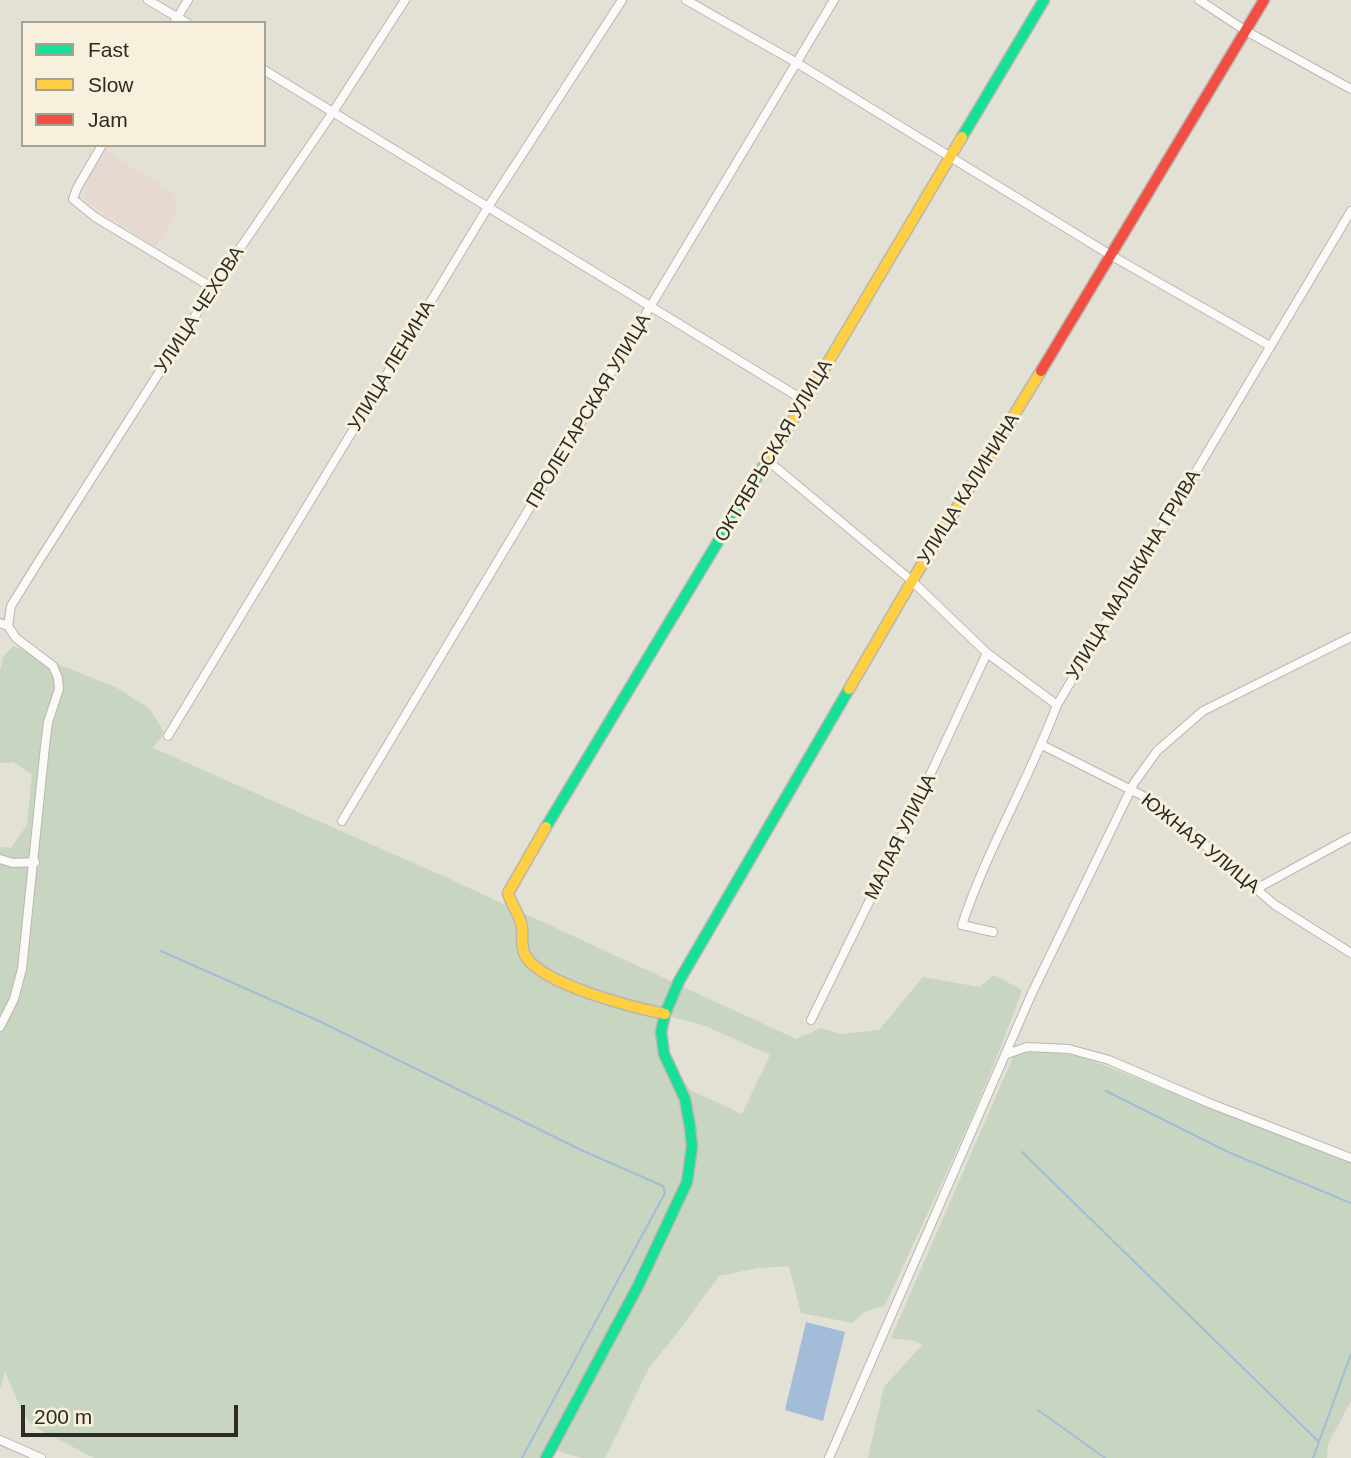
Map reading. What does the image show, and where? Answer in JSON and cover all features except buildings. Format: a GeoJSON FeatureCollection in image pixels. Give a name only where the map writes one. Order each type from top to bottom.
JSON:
{"type":"FeatureCollection","features":[{"type":"Feature","properties":{"kind":"street"},"geometry":{"type":"LineString","coordinates":[[148,0],[176,20],[188,0]]}},
{"type":"Feature","properties":{"kind":"street","name":"УЛИЦА ЧЕХОВА"},"geometry":{"type":"LineString","coordinates":[[4,624],[24,585],[213,288],[333,112],[405,0]]}},
{"type":"Feature","properties":{"kind":"street","name":"УЛИЦА ЛЕНИНА"},"geometry":{"type":"LineString","coordinates":[[168,736],[488,207],[622,0]]}},
{"type":"Feature","properties":{"kind":"street"},"geometry":{"type":"LineString","coordinates":[[687,0],[797,63],[1112,256],[1270,346]]}},
{"type":"Feature","properties":{"kind":"street","name":"ПРОЛЕТАРСКАЯ УЛИЦА"},"geometry":{"type":"LineString","coordinates":[[342,821],[834,0]]}},
{"type":"Feature","properties":{"kind":"street","name":"ОКТЯБРЬСКАЯ УЛИЦА"},"geometry":{"type":"LineString","coordinates":[[665,1014],[629,1006],[557,979],[533,966],[523,952],[524,934],[519,915],[510,903],[509,893],[529,855],[805,401],[1044,0]]}},
{"type":"Feature","properties":{"kind":"street"},"geometry":{"type":"LineString","coordinates":[[1199,0],[1246,31],[1351,89]]}},
{"type":"Feature","properties":{"kind":"street","name":"УЛИЦА КАЛИНИНА"},"geometry":{"type":"LineString","coordinates":[[665,1014],[679,981],[912,581],[1112,256],[1264,0]]}},
{"type":"Feature","properties":{"kind":"street"},"geometry":{"type":"LineString","coordinates":[[266,71],[805,401]]}},
{"type":"Feature","properties":{"kind":"street"},"geometry":{"type":"LineString","coordinates":[[101,147],[76,188],[73,199],[95,218],[213,288]]}},
{"type":"Feature","properties":{"kind":"street","name":"УЛИЦА МАЛЬКИНА ГРИВА"},"geometry":{"type":"LineString","coordinates":[[993,932],[961,925],[973,890],[1042,745],[1056,705],[1351,211]]}},
{"type":"Feature","properties":{"kind":"street"},"geometry":{"type":"LineString","coordinates":[[767,460],[912,581],[987,653],[1056,705]]}},
{"type":"Feature","properties":{"kind":"street"},"geometry":{"type":"LineString","coordinates":[[0,1027],[14,999],[22,969],[47,734],[59,689],[53,666],[16,638],[4,624]]}},
{"type":"Feature","properties":{"kind":"street"},"geometry":{"type":"LineString","coordinates":[[829,1458],[1045,964],[1131,789],[1157,751],[1203,711],[1351,637]]}},
{"type":"Feature","properties":{"kind":"street","name":"МАЛАЯ УЛИЦА"},"geometry":{"type":"LineString","coordinates":[[811,1020],[987,653]]}},
{"type":"Feature","properties":{"kind":"street","name":"ЮЖНАЯ УЛИЦА"},"geometry":{"type":"LineString","coordinates":[[1042,745],[1154,802],[1275,905],[1351,953]]}},
{"type":"Feature","properties":{"kind":"street"},"geometry":{"type":"LineString","coordinates":[[1256,889],[1351,837]]}},
{"type":"Feature","properties":{"kind":"street"},"geometry":{"type":"LineString","coordinates":[[0,859],[13,863],[35,862]]}},
{"type":"Feature","properties":{"kind":"street"},"geometry":{"type":"LineString","coordinates":[[546,1458],[638,1286],[687,1182],[692,1147],[690,1127],[685,1099],[664,1054],[661,1032],[665,1014]]}},
{"type":"Feature","properties":{"kind":"street"},"geometry":{"type":"LineString","coordinates":[[1007,1054],[1027,1047],[1069,1049],[1109,1060],[1209,1103],[1351,1157]]}},
{"type":"Feature","properties":{"kind":"street"},"geometry":{"type":"LineString","coordinates":[[0,1440],[41,1458]]}},
{"type":"Feature","properties":{"kind":"shaded area"},"geometry":{"type":"Polygon","coordinates":[[[105,150],[174,194],[177,207],[173,219],[155,247],[86,202],[84,185],[105,150]]]}},
{"type":"Feature","properties":{"kind":"green space"},"geometry":{"type":"Polygon","coordinates":[[[13,646],[117,688],[150,709],[164,733],[153,748],[443,876],[796,1039],[821,1028],[841,1034],[879,1030],[923,977],[979,987],[994,975],[1022,990],[975,1110],[885,1305],[864,1312],[853,1323],[801,1313],[789,1266],[758,1268],[719,1276],[649,1368],[605,1458],[582,1458],[547,1448],[540,1458],[94,1458],[31,1425],[5,1372],[0,1389],[0,847],[11,848],[27,825],[32,774],[13,762],[0,763],[0,672],[3,657],[13,646]],[[671,1017],[666,1034],[668,1056],[690,1090],[742,1114],[770,1055],[703,1025],[671,1017]]]}},
{"type":"Feature","properties":{"kind":"green space"},"geometry":{"type":"Polygon","coordinates":[[[1039,1050],[1083,1057],[1351,1163],[1351,1401],[1328,1444],[1327,1458],[868,1458],[884,1387],[922,1345],[915,1341],[891,1338],[1014,1055],[1039,1050]]]}},
{"type":"Feature","properties":{"kind":"water"},"geometry":{"type":"Polygon","coordinates":[[[806,1322],[845,1332],[823,1421],[785,1410],[806,1322]]]}},
{"type":"Feature","properties":{"kind":"waterway"},"geometry":{"type":"LineString","coordinates":[[161,951],[319,1021],[581,1150],[663,1186],[665,1193],[522,1458]]}},
{"type":"Feature","properties":{"kind":"waterway"},"geometry":{"type":"LineString","coordinates":[[1106,1091],[1228,1152],[1351,1203]]}},
{"type":"Feature","properties":{"kind":"waterway"},"geometry":{"type":"LineString","coordinates":[[1022,1152],[1319,1442]]}},
{"type":"Feature","properties":{"kind":"waterway"},"geometry":{"type":"LineString","coordinates":[[1313,1458],[1351,1354]]}},
{"type":"Feature","properties":{"kind":"waterway"},"geometry":{"type":"LineString","coordinates":[[1038,1410],[1105,1458]]}},
{"type":"Feature","properties":{"kind":"traffic: fast"},"geometry":{"type":"LineString","coordinates":[[962,137],[1044,0]]}},
{"type":"Feature","properties":{"kind":"traffic: fast"},"geometry":{"type":"LineString","coordinates":[[546,827],[769,457]]}},
{"type":"Feature","properties":{"kind":"traffic: fast"},"geometry":{"type":"LineString","coordinates":[[546,1458],[638,1286],[687,1182],[692,1147],[690,1127],[685,1099],[664,1054],[661,1032],[665,1014],[679,981],[849,689]]}},
{"type":"Feature","properties":{"kind":"traffic: slow"},"geometry":{"type":"LineString","coordinates":[[769,457],[962,137]]}},
{"type":"Feature","properties":{"kind":"traffic: slow"},"geometry":{"type":"LineString","coordinates":[[849,689],[1041,371]]}},
{"type":"Feature","properties":{"kind":"traffic: slow"},"geometry":{"type":"LineString","coordinates":[[546,827],[508,893],[521,923],[525,955],[549,976],[568,985],[665,1014]]}},
{"type":"Feature","properties":{"kind":"traffic: jam"},"geometry":{"type":"LineString","coordinates":[[1041,371],[1264,0]]}}]}
